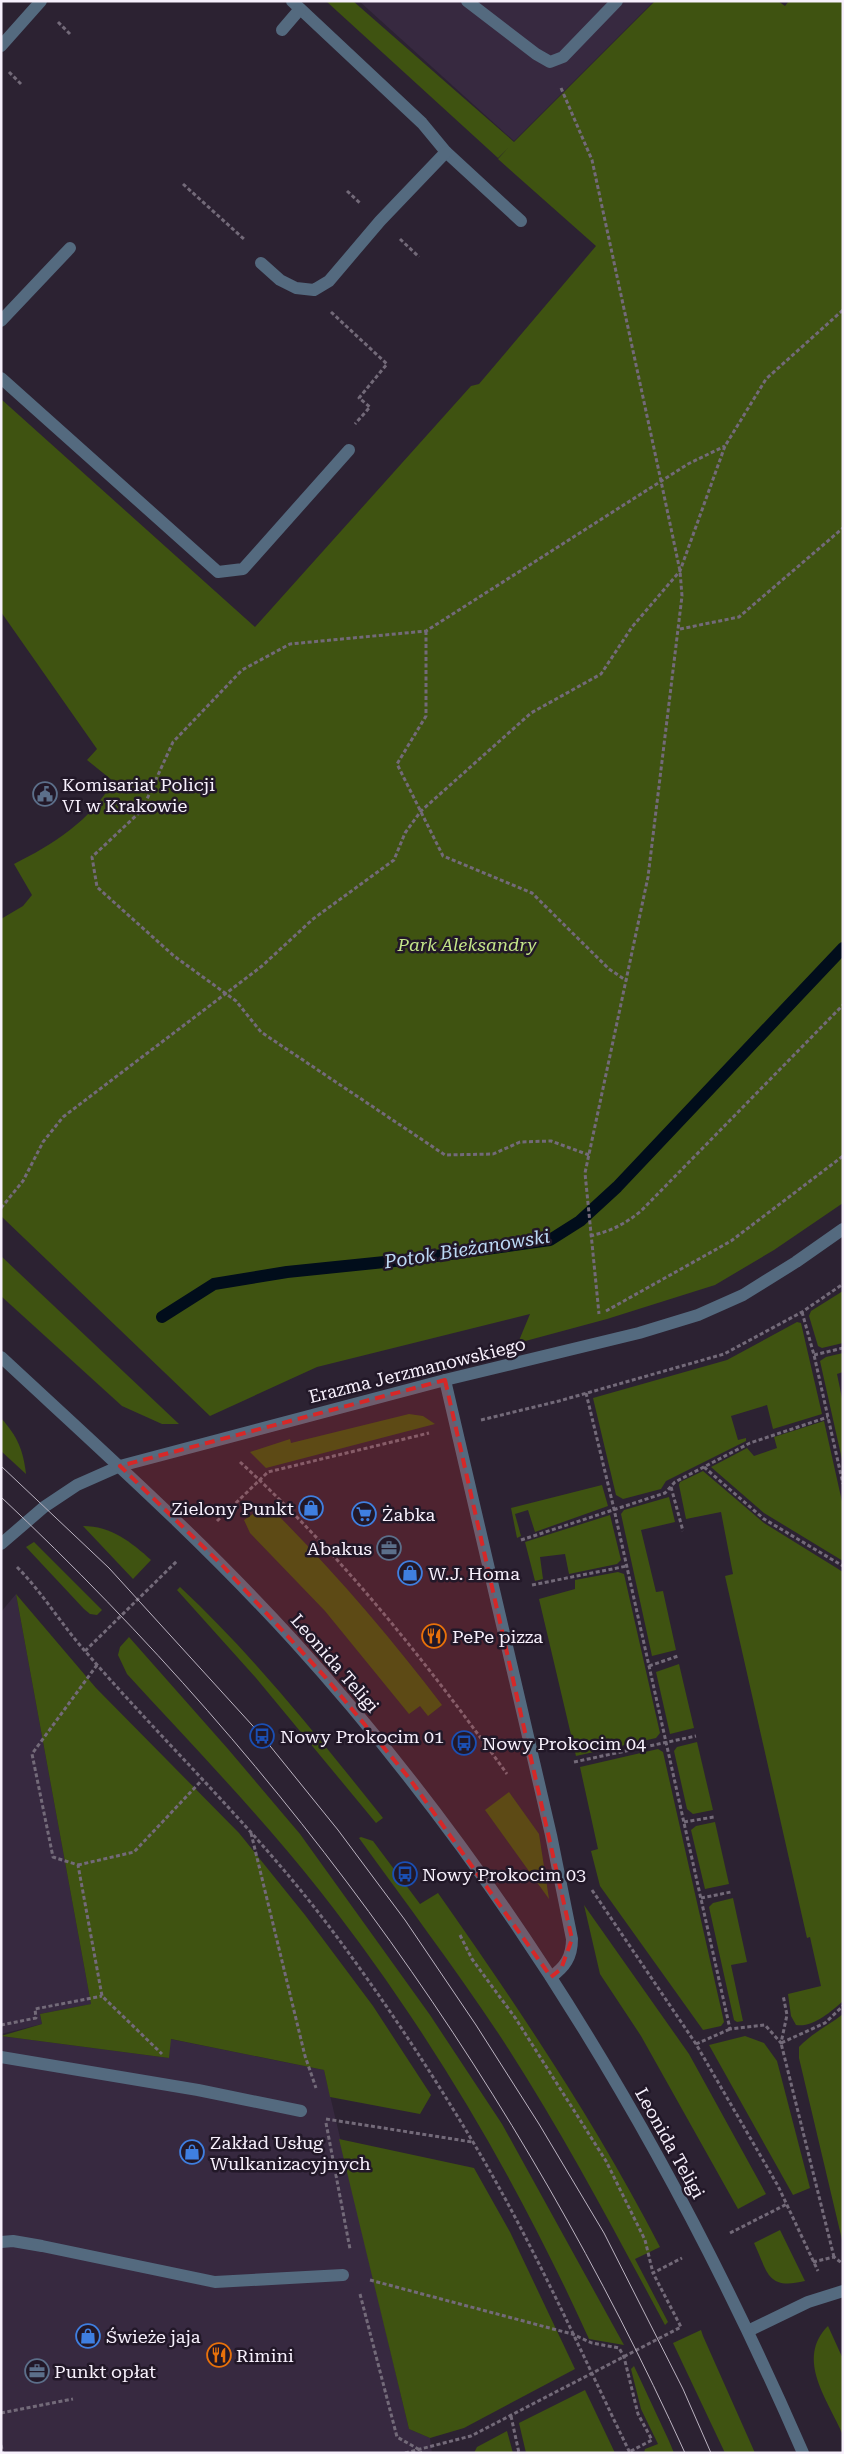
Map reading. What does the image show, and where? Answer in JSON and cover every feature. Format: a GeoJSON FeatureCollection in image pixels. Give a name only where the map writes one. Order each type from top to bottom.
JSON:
{"type":"FeatureCollection","features":[{"type":"Feature","properties":{"kind":"street"},"geometry":{"type":"LineString","coordinates":[[1,46],[40,1]]}},
{"type":"Feature","properties":{"kind":"street"},"geometry":{"type":"LineString","coordinates":[[467,1],[536,54],[550,62],[564,58],[617,1]]}},
{"type":"Feature","properties":{"kind":"street"},"geometry":{"type":"LineString","coordinates":[[282,30],[296,5],[422,123],[446,152],[521,221]]}},
{"type":"Feature","properties":{"kind":"street"},"geometry":{"type":"LineString","coordinates":[[261,263],[280,280],[296,288],[314,290],[329,281],[380,221],[446,152]]}},
{"type":"Feature","properties":{"kind":"street"},"geometry":{"type":"LineString","coordinates":[[1,321],[70,248]]}},
{"type":"Feature","properties":{"kind":"street"},"geometry":{"type":"LineString","coordinates":[[1,378],[218,572],[242,569],[349,450]]}},
{"type":"Feature","properties":{"kind":"street","name":"Erazma Jerzmanowskiego"},"geometry":{"type":"LineString","coordinates":[[1,1544],[44,1507],[77,1485],[120,1466],[445,1380],[639,1333],[698,1315],[743,1295],[796,1262],[843,1229]]}},
{"type":"Feature","properties":{"kind":"street","name":"Leonida Teligi"},"geometry":{"type":"LineString","coordinates":[[1,1357],[120,1466],[249,1593],[366,1725],[484,1880],[551,1977],[603,2059],[652,2144],[706,2245],[748,2331],[803,2453]]}},
{"type":"Feature","properties":{"kind":"street"},"geometry":{"type":"LineString","coordinates":[[445,1380],[551,1835],[572,1939],[572,1947],[566,1963],[551,1977]]}},
{"type":"Feature","properties":{"kind":"street"},"geometry":{"type":"LineString","coordinates":[[1,2057],[198,2090],[301,2111]]}},
{"type":"Feature","properties":{"kind":"street"},"geometry":{"type":"LineString","coordinates":[[1,2242],[13,2241],[42,2246],[214,2282],[349,2275]]}},
{"type":"Feature","properties":{"kind":"street"},"geometry":{"type":"LineString","coordinates":[[748,2331],[808,2302],[843,2291]]}},
{"type":"Feature","properties":{"kind":"path"},"geometry":{"type":"LineString","coordinates":[[550,62],[592,160],[680,571],[682,596],[680,629],[648,877],[585,1173],[599,1313],[605,1312],[731,1242],[843,1156]]}},
{"type":"Feature","properties":{"kind":"path"},"geometry":{"type":"LineString","coordinates":[[8,71],[21,84]]}},
{"type":"Feature","properties":{"kind":"path"},"geometry":{"type":"LineString","coordinates":[[183,184],[252,247],[261,263]]}},
{"type":"Feature","properties":{"kind":"path"},"geometry":{"type":"LineString","coordinates":[[314,290],[327,309],[387,364],[358,398],[370,407],[353,427],[349,450]]}},
{"type":"Feature","properties":{"kind":"path"},"geometry":{"type":"LineString","coordinates":[[1,1208],[23,1181],[43,1142],[63,1117],[262,966],[313,919],[394,860],[404,833],[421,811],[531,713],[601,674],[632,627],[680,571],[725,446],[766,379],[843,310]]}},
{"type":"Feature","properties":{"kind":"path"},"geometry":{"type":"LineString","coordinates":[[589,1155],[551,1141],[520,1142],[493,1154],[445,1155],[261,1032],[226,993],[174,956],[97,887],[92,857],[142,810],[173,742],[242,670],[290,644],[426,631],[688,464],[725,446]]}},
{"type":"Feature","properties":{"kind":"path"},"geometry":{"type":"LineString","coordinates":[[680,629],[739,617],[843,528]]}},
{"type":"Feature","properties":{"kind":"path"},"geometry":{"type":"LineString","coordinates":[[426,631],[426,716],[397,764],[443,856],[532,893],[609,969],[627,981]]}},
{"type":"Feature","properties":{"kind":"path"},"geometry":{"type":"LineString","coordinates":[[590,1236],[609,1232],[623,1225],[641,1211],[843,1005]]}},
{"type":"Feature","properties":{"kind":"path"},"geometry":{"type":"LineString","coordinates":[[235,1504],[268,1472],[586,1393],[724,1354],[802,1312],[843,1284]]}},
{"type":"Feature","properties":{"kind":"path"},"geometry":{"type":"LineString","coordinates":[[802,1312],[814,1355],[843,1484]]}},
{"type":"Feature","properties":{"kind":"path"},"geometry":{"type":"LineString","coordinates":[[814,1355],[843,1348]]}},
{"type":"Feature","properties":{"kind":"path"},"geometry":{"type":"LineString","coordinates":[[586,1393],[627,1566],[730,2028]]}},
{"type":"Feature","properties":{"kind":"path"},"geometry":{"type":"LineString","coordinates":[[521,1540],[665,1494],[675,1482],[750,1443],[828,1417]]}},
{"type":"Feature","properties":{"kind":"path"},"geometry":{"type":"LineString","coordinates":[[238,1460],[260,1480],[344,1567],[419,1657],[508,1776]]}},
{"type":"Feature","properties":{"kind":"path"},"geometry":{"type":"LineString","coordinates":[[704,1467],[764,1519],[843,1566]]}},
{"type":"Feature","properties":{"kind":"path"},"geometry":{"type":"LineString","coordinates":[[671,1486],[683,1531]]}},
{"type":"Feature","properties":{"kind":"path"},"geometry":{"type":"LineString","coordinates":[[15,1565],[85,1651],[251,1832],[333,1931],[374,1988],[473,2142],[517,2222],[572,2334],[592,2374],[630,2452],[652,2440],[638,2414],[624,2357],[619,2348],[592,2343],[572,2334],[349,2275]]}},
{"type":"Feature","properties":{"kind":"path"},"geometry":{"type":"LineString","coordinates":[[532,1585],[627,1566]]}},
{"type":"Feature","properties":{"kind":"path"},"geometry":{"type":"LineString","coordinates":[[85,1651],[168,1570]]}},
{"type":"Feature","properties":{"kind":"path"},"geometry":{"type":"LineString","coordinates":[[649,1666],[678,1656]]}},
{"type":"Feature","properties":{"kind":"path"},"geometry":{"type":"LineString","coordinates":[[98,1665],[32,1754],[53,1857],[78,1865],[134,1852],[203,1779]]}},
{"type":"Feature","properties":{"kind":"path"},"geometry":{"type":"LineString","coordinates":[[574,1762],[696,1736]]}},
{"type":"Feature","properties":{"kind":"path"},"geometry":{"type":"LineString","coordinates":[[684,1822],[714,1817]]}},
{"type":"Feature","properties":{"kind":"path"},"geometry":{"type":"LineString","coordinates":[[251,1832],[305,2056],[317,2092]]}},
{"type":"Feature","properties":{"kind":"path"},"geometry":{"type":"LineString","coordinates":[[78,1865],[102,1996],[164,2056]]}},
{"type":"Feature","properties":{"kind":"path"},"geometry":{"type":"LineString","coordinates":[[586,1882],[609,1913],[696,2044],[787,2204],[821,2278]]}},
{"type":"Feature","properties":{"kind":"path"},"geometry":{"type":"LineString","coordinates":[[701,1898],[731,1892]]}},
{"type":"Feature","properties":{"kind":"path"},"geometry":{"type":"LineString","coordinates":[[405,2453],[421,2451],[470,2436],[681,2327],[654,2273],[645,2240],[606,2161],[516,2019],[472,1958],[460,1935]]}},
{"type":"Feature","properties":{"kind":"path"},"geometry":{"type":"LineString","coordinates":[[783,1995],[787,2015],[781,2043],[834,2258],[843,2264]]}},
{"type":"Feature","properties":{"kind":"path"},"geometry":{"type":"LineString","coordinates":[[1,2025],[36,2018],[34,2009],[102,1996]]}},
{"type":"Feature","properties":{"kind":"path"},"geometry":{"type":"LineString","coordinates":[[781,2043],[825,2023],[843,2006]]}},
{"type":"Feature","properties":{"kind":"path"},"geometry":{"type":"LineString","coordinates":[[696,2044],[730,2028],[765,2025],[781,2043]]}},
{"type":"Feature","properties":{"kind":"path"},"geometry":{"type":"LineString","coordinates":[[323,2110],[326,2119],[349,2275],[397,2437],[421,2451]]}},
{"type":"Feature","properties":{"kind":"path"},"geometry":{"type":"LineString","coordinates":[[301,2111],[326,2119],[473,2142]]}},
{"type":"Feature","properties":{"kind":"path"},"geometry":{"type":"LineString","coordinates":[[746,2225],[787,2204]]}},
{"type":"Feature","properties":{"kind":"path"},"geometry":{"type":"LineString","coordinates":[[813,2262],[834,2258]]}},
{"type":"Feature","properties":{"kind":"path"},"geometry":{"type":"LineString","coordinates":[[654,2273],[669,2264]]}},
{"type":"Feature","properties":{"kind":"path"},"geometry":{"type":"LineString","coordinates":[[1,2413],[73,2399]]}},
{"type":"Feature","properties":{"kind":"path"},"geometry":{"type":"LineString","coordinates":[[511,2416],[519,2453]]}},
{"type":"Feature","properties":{"kind":"path"},"geometry":{"type":"LineString","coordinates":[[1,2445],[3,2453]]}},
{"type":"Feature","properties":{"kind":"highlighted area"},"geometry":{"type":"Polygon","coordinates":[[[445,1380],[572,1939],[561,1969],[551,1977],[409,1778],[326,1678],[222,1565],[120,1466],[445,1380]]]}},
{"type":"Feature","properties":{"kind":"shaded area"},"geometry":{"type":"Polygon","coordinates":[[[359,1],[654,1],[514,141],[359,1]]]}},
{"type":"Feature","properties":{"kind":"shaded area"},"geometry":{"type":"Polygon","coordinates":[[[16,1594],[91,2004],[40,2014],[42,2024],[1,2034],[1,1612],[16,1594]]]}},
{"type":"Feature","properties":{"kind":"shaded area"},"geometry":{"type":"Polygon","coordinates":[[[1,2036],[169,2058],[170,2039],[324,2070],[409,2429],[430,2438],[432,2453],[1,2453],[1,2036]]]}},
{"type":"Feature","properties":{"kind":"green space","name":"Park Aleksandry"},"geometry":{"type":"Polygon","coordinates":[[[326,1],[353,1],[514,142],[655,1],[778,1],[785,6],[789,1],[843,1],[843,1203],[774,1250],[715,1285],[607,1319],[518,1343],[530,1314],[317,1367],[210,1416],[1,1216],[1,919],[23,906],[32,895],[14,864],[43,849],[70,830],[94,808],[113,781],[87,760],[97,749],[1,612],[1,399],[255,627],[471,386],[479,384],[596,246],[498,159],[508,148],[498,158],[326,1]]]}},
{"type":"Feature","properties":{"kind":"green space"},"geometry":{"type":"Polygon","coordinates":[[[1,1256],[179,1424],[162,1424],[122,1406],[1,1296],[1,1256]]]}},
{"type":"Feature","properties":{"kind":"green space"},"geometry":{"type":"Polygon","coordinates":[[[843,1291],[843,1343],[822,1348],[818,1346],[809,1316],[811,1311],[843,1291]]]}},
{"type":"Feature","properties":{"kind":"green space"},"geometry":{"type":"Polygon","coordinates":[[[797,1322],[801,1323],[822,1414],[773,1429],[767,1405],[731,1416],[738,1440],[746,1438],[746,1441],[666,1481],[661,1489],[623,1499],[616,1495],[593,1398],[727,1360],[797,1322]]]}},
{"type":"Feature","properties":{"kind":"green space"},"geometry":{"type":"Polygon","coordinates":[[[843,1353],[843,1372],[837,1374],[843,1403],[843,1464],[820,1361],[826,1357],[843,1353]]]}},
{"type":"Feature","properties":{"kind":"green space"},"geometry":{"type":"Polygon","coordinates":[[[409,1414],[423,1416],[435,1424],[266,1468],[250,1452],[290,1439],[291,1443],[409,1414]]]}},
{"type":"Feature","properties":{"kind":"green space"},"geometry":{"type":"Polygon","coordinates":[[[1,1418],[12,1431],[19,1444],[26,1474],[1,1451],[1,1418]]]}},
{"type":"Feature","properties":{"kind":"green space"},"geometry":{"type":"Polygon","coordinates":[[[824,1421],[843,1506],[843,1561],[764,1513],[711,1467],[747,1448],[754,1456],[777,1448],[774,1437],[824,1421]]]}},
{"type":"Feature","properties":{"kind":"green space"},"geometry":{"type":"Polygon","coordinates":[[[703,1471],[764,1523],[843,1572],[843,2001],[815,2022],[808,2024],[796,2025],[791,2016],[788,1994],[821,1986],[810,1937],[807,1938],[725,1576],[733,1574],[721,1512],[686,1519],[679,1485],[680,1482],[703,1471]]]}},
{"type":"Feature","properties":{"kind":"green space"},"geometry":{"type":"Polygon","coordinates":[[[602,1485],[608,1506],[535,1532],[528,1510],[515,1514],[521,1536],[517,1538],[511,1508],[602,1485]]]}},
{"type":"Feature","properties":{"kind":"green space"},"geometry":{"type":"Polygon","coordinates":[[[669,1497],[675,1522],[641,1530],[656,1592],[663,1591],[676,1650],[652,1656],[621,1514],[624,1510],[669,1497]]]}},
{"type":"Feature","properties":{"kind":"green space"},"geometry":{"type":"Polygon","coordinates":[[[267,1504],[358,1602],[401,1652],[442,1705],[428,1716],[420,1706],[409,1714],[325,1611],[250,1533],[244,1520],[267,1504]]]}},
{"type":"Feature","properties":{"kind":"green space"},"geometry":{"type":"Polygon","coordinates":[[[610,1515],[621,1560],[617,1564],[569,1574],[565,1554],[540,1557],[543,1579],[535,1581],[525,1542],[610,1515]]]}},
{"type":"Feature","properties":{"kind":"green space"},"geometry":{"type":"Polygon","coordinates":[[[83,1526],[103,1529],[120,1536],[151,1560],[133,1579],[83,1526]]]}},
{"type":"Feature","properties":{"kind":"green space"},"geometry":{"type":"Polygon","coordinates":[[[34,1542],[102,1610],[97,1615],[90,1614],[84,1609],[26,1547],[34,1542]]]}},
{"type":"Feature","properties":{"kind":"green space"},"geometry":{"type":"Polygon","coordinates":[[[618,1572],[624,1574],[660,1733],[656,1738],[576,1756],[539,1599],[575,1589],[575,1580],[618,1572]]]}},
{"type":"Feature","properties":{"kind":"green space"},"geometry":{"type":"Polygon","coordinates":[[[180,1587],[260,1670],[383,1818],[376,1823],[256,1678],[177,1590],[180,1587]]]}},
{"type":"Feature","properties":{"kind":"green space"},"geometry":{"type":"Polygon","coordinates":[[[16,1594],[96,1688],[239,1833],[305,1915],[373,2006],[431,2095],[420,2114],[330,2097],[324,2070],[171,2039],[169,2058],[1,2036],[42,2024],[40,2014],[91,2004],[16,1594]]]}},
{"type":"Feature","properties":{"kind":"green space"},"geometry":{"type":"Polygon","coordinates":[[[129,1637],[300,1834],[430,2015],[502,2124],[624,2345],[589,2339],[532,2221],[501,2163],[434,2051],[398,1997],[320,1891],[274,1835],[127,1674],[118,1655],[120,1647],[129,1637]]]}},
{"type":"Feature","properties":{"kind":"green space"},"geometry":{"type":"Polygon","coordinates":[[[679,1664],[694,1728],[670,1734],[656,1672],[679,1664]]]}},
{"type":"Feature","properties":{"kind":"green space"},"geometry":{"type":"Polygon","coordinates":[[[697,1742],[713,1810],[693,1814],[687,1809],[674,1751],[677,1747],[697,1742]]]}},
{"type":"Feature","properties":{"kind":"green space"},"geometry":{"type":"Polygon","coordinates":[[[658,1749],[663,1752],[724,2022],[721,2026],[703,2030],[600,1886],[591,1851],[598,1849],[580,1767],[658,1749]]]}},
{"type":"Feature","properties":{"kind":"green space"},"geometry":{"type":"Polygon","coordinates":[[[509,1792],[539,1834],[549,1899],[485,1810],[509,1792]]]}},
{"type":"Feature","properties":{"kind":"green space"},"geometry":{"type":"Polygon","coordinates":[[[715,1822],[729,1884],[705,1889],[691,1830],[696,1826],[715,1822]]]}},
{"type":"Feature","properties":{"kind":"green space"},"geometry":{"type":"Polygon","coordinates":[[[359,1838],[373,1841],[420,1904],[438,1893],[555,2066],[610,2155],[660,2247],[635,2259],[668,2322],[665,2325],[587,2182],[526,2076],[469,1990],[359,1838]]]}},
{"type":"Feature","properties":{"kind":"green space"},"geometry":{"type":"Polygon","coordinates":[[[733,1898],[747,1962],[731,1965],[743,2021],[737,2022],[734,2020],[709,1907],[713,1903],[733,1898]]]}},
{"type":"Feature","properties":{"kind":"green space"},"geometry":{"type":"Polygon","coordinates":[[[584,1905],[689,2054],[766,2194],[738,2209],[641,2036],[600,1974],[584,1905]]]}},
{"type":"Feature","properties":{"kind":"green space"},"geometry":{"type":"Polygon","coordinates":[[[843,2014],[843,2244],[799,2058],[799,2047],[843,2014]]]}},
{"type":"Feature","properties":{"kind":"green space"},"geometry":{"type":"Polygon","coordinates":[[[745,2036],[764,2043],[777,2061],[810,2188],[793,2195],[709,2045],[745,2036]]]}},
{"type":"Feature","properties":{"kind":"green space"},"geometry":{"type":"Polygon","coordinates":[[[339,2139],[474,2168],[510,2232],[575,2369],[464,2428],[430,2438],[409,2429],[339,2139]]]}},
{"type":"Feature","properties":{"kind":"green space"},"geometry":{"type":"Polygon","coordinates":[[[780,2230],[805,2281],[783,2283],[770,2277],[766,2271],[754,2243],[780,2230]]]}},
{"type":"Feature","properties":{"kind":"green space"},"geometry":{"type":"Polygon","coordinates":[[[828,2326],[843,2359],[843,2435],[823,2394],[814,2366],[814,2352],[819,2339],[828,2326]]]}},
{"type":"Feature","properties":{"kind":"green space"},"geometry":{"type":"Polygon","coordinates":[[[701,2330],[755,2453],[725,2453],[673,2343],[701,2330]]]}},
{"type":"Feature","properties":{"kind":"green space"},"geometry":{"type":"Polygon","coordinates":[[[634,2366],[674,2453],[644,2453],[645,2449],[658,2444],[641,2409],[631,2369],[634,2366]]]}},
{"type":"Feature","properties":{"kind":"green space"},"geometry":{"type":"Polygon","coordinates":[[[585,2390],[615,2453],[526,2453],[519,2423],[585,2390]]]}},
{"type":"Feature","properties":{"kind":"green space"},"geometry":{"type":"Polygon","coordinates":[[[507,2431],[513,2453],[474,2453],[477,2447],[507,2431]]]}},
{"type":"Feature","properties":{"kind":"waterway","name":"Potok Bieżanowski"},"geometry":{"type":"LineString","coordinates":[[162,1317],[214,1284],[287,1272],[414,1259],[550,1240],[580,1221],[617,1187],[843,948]]}},
{"type":"Feature","properties":{"kind":"tram line"},"geometry":{"type":"LineString","coordinates":[[1,1466],[109,1568],[262,1736],[338,1830],[405,1920],[476,2025],[539,2124],[604,2233],[683,2389],[711,2453]]}},
{"type":"Feature","properties":{"kind":"tram line"},"geometry":{"type":"LineString","coordinates":[[1,1497],[107,1602],[207,1710],[302,1824],[390,1941],[473,2063],[549,2189],[620,2319],[685,2453]]}},
{"type":"Feature","properties":{"kind":"place","name":"Komisariat Policji VI w Krakowie"},"geometry":{"type":"Point","coordinates":[45,794]}},
{"type":"Feature","properties":{"kind":"place","name":"Zielony Punkt"},"geometry":{"type":"Point","coordinates":[311,1508]}},
{"type":"Feature","properties":{"kind":"place","name":"Żabka"},"geometry":{"type":"Point","coordinates":[364,1514]}},
{"type":"Feature","properties":{"kind":"place","name":"Abakus"},"geometry":{"type":"Point","coordinates":[389,1548]}},
{"type":"Feature","properties":{"kind":"place","name":"W.J. Homa"},"geometry":{"type":"Point","coordinates":[410,1573]}},
{"type":"Feature","properties":{"kind":"place","name":"PePe pizza"},"geometry":{"type":"Point","coordinates":[434,1636]}},
{"type":"Feature","properties":{"kind":"place","name":"Nowy Prokocim 01"},"geometry":{"type":"Point","coordinates":[262,1736]}},
{"type":"Feature","properties":{"kind":"place","name":"Nowy Prokocim 04"},"geometry":{"type":"Point","coordinates":[464,1743]}},
{"type":"Feature","properties":{"kind":"place","name":"Nowy Prokocim 03"},"geometry":{"type":"Point","coordinates":[405,1874]}},
{"type":"Feature","properties":{"kind":"place","name":"Zakład Usług Wulkanizacyjnych"},"geometry":{"type":"Point","coordinates":[192,2152]}},
{"type":"Feature","properties":{"kind":"place","name":"Świeże jaja"},"geometry":{"type":"Point","coordinates":[88,2336]}},
{"type":"Feature","properties":{"kind":"place","name":"Rimini"},"geometry":{"type":"Point","coordinates":[219,2355]}},
{"type":"Feature","properties":{"kind":"place","name":"Punkt opłat"},"geometry":{"type":"Point","coordinates":[37,2371]}}]}
